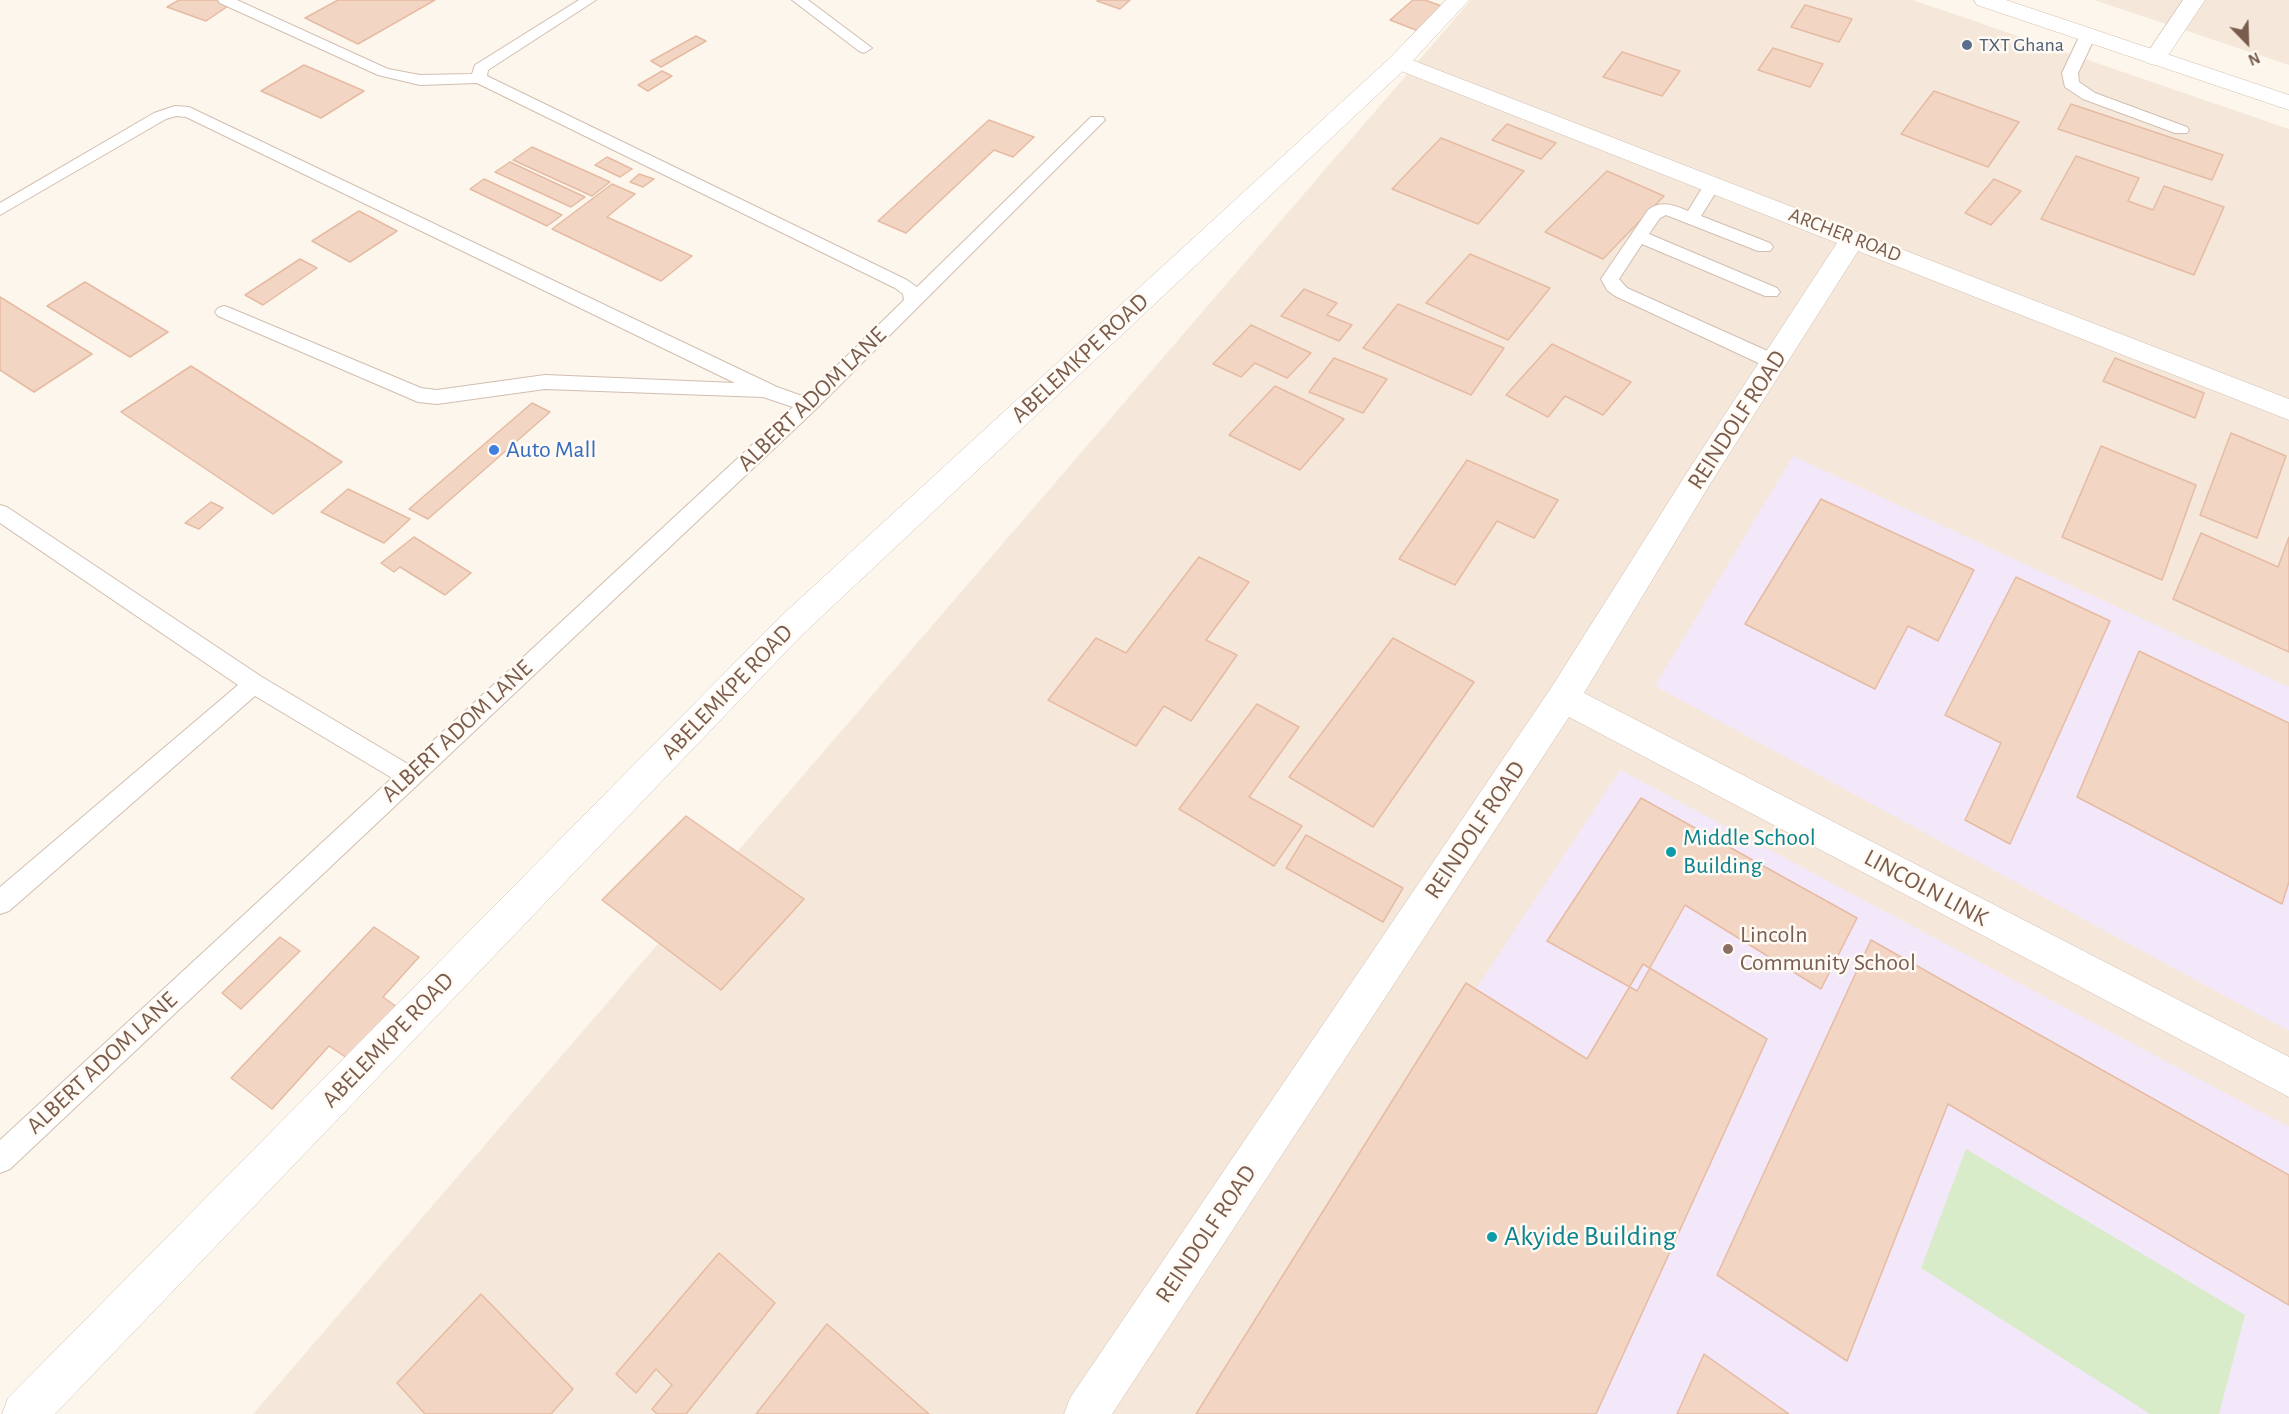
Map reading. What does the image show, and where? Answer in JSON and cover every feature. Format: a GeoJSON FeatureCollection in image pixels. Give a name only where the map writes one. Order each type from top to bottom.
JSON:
{"type":"FeatureCollection","features":[{"type":"Feature","properties":{"kind":"street","name":"ABELEMKPE ROAD"},"geometry":{"type":"LineString","coordinates":[[24,1414],[790,627],[1399,62],[1458,0]]}},
{"type":"Feature","properties":{"kind":"street"},"geometry":{"type":"LineString","coordinates":[[1985,0],[2289,104]]}},
{"type":"Feature","properties":{"kind":"street"},"geometry":{"type":"LineString","coordinates":[[2155,58],[2194,0]]}},
{"type":"Feature","properties":{"kind":"street","name":"ARCHER ROAD"},"geometry":{"type":"LineString","coordinates":[[1399,62],[2289,410]]}},
{"type":"Feature","properties":{"kind":"street","name":"REINDOLF ROAD"},"geometry":{"type":"LineString","coordinates":[[1086,1414],[1563,698],[1853,238]]}},
{"type":"Feature","properties":{"kind":"street","name":"LINCOLN LINK"},"geometry":{"type":"LineString","coordinates":[[1563,698],[2289,1078]]}},
{"type":"Feature","properties":{"kind":"lane"},"geometry":{"type":"LineString","coordinates":[[225,0],[372,68],[400,78],[420,82],[479,78],[901,284],[911,291],[913,301]]}},
{"type":"Feature","properties":{"kind":"lane"},"geometry":{"type":"LineString","coordinates":[[479,78],[480,68],[589,0]]}},
{"type":"Feature","properties":{"kind":"lane"},"geometry":{"type":"LineString","coordinates":[[799,0],[864,48]]}},
{"type":"Feature","properties":{"kind":"lane"},"geometry":{"type":"LineString","coordinates":[[2088,35],[2070,74],[2071,84],[2089,96],[2181,130]]}},
{"type":"Feature","properties":{"kind":"lane"},"geometry":{"type":"LineString","coordinates":[[0,210],[160,116],[175,111],[189,112],[770,392],[808,405]]}},
{"type":"Feature","properties":{"kind":"lane","name":"ALBERT ADOM LANE"},"geometry":{"type":"LineString","coordinates":[[0,1159],[808,405],[1097,120]]}},
{"type":"Feature","properties":{"kind":"lane"},"geometry":{"type":"LineString","coordinates":[[1691,219],[1713,184]]}},
{"type":"Feature","properties":{"kind":"lane"},"geometry":{"type":"LineString","coordinates":[[1764,247],[1667,209],[1659,210],[1610,279],[1613,286],[1621,292],[1774,362]]}},
{"type":"Feature","properties":{"kind":"lane"},"geometry":{"type":"LineString","coordinates":[[1639,236],[1771,292]]}},
{"type":"Feature","properties":{"kind":"lane"},"geometry":{"type":"LineString","coordinates":[[224,312],[418,395],[437,397],[545,382],[770,392]]}},
{"type":"Feature","properties":{"kind":"lane"},"geometry":{"type":"LineString","coordinates":[[0,513],[254,684],[408,776]]}},
{"type":"Feature","properties":{"kind":"lane"},"geometry":{"type":"LineString","coordinates":[[0,903],[254,684]]}},
{"type":"Feature","properties":{"kind":"shaded area"},"geometry":{"type":"Polygon","coordinates":[[[1471,0],[1913,0],[2289,129],[2289,1414],[253,1414],[1471,0]]]}},
{"type":"Feature","properties":{"kind":"shaded area"},"geometry":{"type":"Polygon","coordinates":[[[2094,0],[2289,0],[2289,65],[2094,0]]]}},
{"type":"Feature","properties":{"kind":"shaded area"},"geometry":{"type":"Polygon","coordinates":[[[1793,456],[2289,687],[2289,1031],[1655,686],[1793,456]]]}},
{"type":"Feature","properties":{"kind":"shaded area","name":"Lincoln Community School"},"geometry":{"type":"Polygon","coordinates":[[[1620,770],[2289,1127],[2289,1414],[1197,1414],[1620,770]]]}},
{"type":"Feature","properties":{"kind":"green space"},"geometry":{"type":"Polygon","coordinates":[[[1966,1149],[2245,1315],[2219,1414],[2150,1414],[1921,1268],[1966,1149]]]}},
{"type":"Feature","properties":{"kind":"building"},"geometry":{"type":"Polygon","coordinates":[[[179,0],[220,0],[231,4],[206,21],[167,7],[179,0]]]}},
{"type":"Feature","properties":{"kind":"building"},"geometry":{"type":"Polygon","coordinates":[[[338,0],[435,0],[358,44],[305,18],[338,0]]]}},
{"type":"Feature","properties":{"kind":"building"},"geometry":{"type":"Polygon","coordinates":[[[1098,0],[1130,0],[1120,9],[1098,0]]]}},
{"type":"Feature","properties":{"kind":"building"},"geometry":{"type":"Polygon","coordinates":[[[1413,0],[1425,0],[1447,8],[1421,32],[1390,20],[1413,0]]]}},
{"type":"Feature","properties":{"kind":"building"},"geometry":{"type":"Polygon","coordinates":[[[1805,5],[1852,19],[1839,42],[1791,27],[1805,5]]]}},
{"type":"Feature","properties":{"kind":"building"},"geometry":{"type":"Polygon","coordinates":[[[696,36],[706,41],[661,67],[651,61],[696,36]]]}},
{"type":"Feature","properties":{"kind":"building"},"geometry":{"type":"Polygon","coordinates":[[[1773,48],[1823,64],[1810,87],[1758,70],[1773,48]]]}},
{"type":"Feature","properties":{"kind":"building"},"geometry":{"type":"Polygon","coordinates":[[[1622,52],[1680,71],[1662,96],[1603,77],[1622,52]]]}},
{"type":"Feature","properties":{"kind":"building"},"geometry":{"type":"Polygon","coordinates":[[[304,65],[364,91],[321,118],[261,91],[304,65]]]}},
{"type":"Feature","properties":{"kind":"building"},"geometry":{"type":"Polygon","coordinates":[[[662,71],[672,76],[648,91],[638,85],[662,71]]]}},
{"type":"Feature","properties":{"kind":"building"},"geometry":{"type":"Polygon","coordinates":[[[1934,91],[2019,122],[1988,167],[1901,134],[1934,91]]]}},
{"type":"Feature","properties":{"kind":"building"},"geometry":{"type":"Polygon","coordinates":[[[2071,104],[2223,155],[2212,180],[2058,129],[2071,104]]]}},
{"type":"Feature","properties":{"kind":"building"},"geometry":{"type":"Polygon","coordinates":[[[989,120],[1034,137],[1013,157],[994,150],[906,233],[878,221],[989,120]]]}},
{"type":"Feature","properties":{"kind":"building"},"geometry":{"type":"Polygon","coordinates":[[[1507,124],[1556,143],[1541,159],[1492,140],[1507,124]]]}},
{"type":"Feature","properties":{"kind":"building"},"geometry":{"type":"Polygon","coordinates":[[[1441,138],[1524,171],[1478,224],[1392,189],[1441,138]]]}},
{"type":"Feature","properties":{"kind":"building"},"geometry":{"type":"Polygon","coordinates":[[[532,147],[610,182],[592,196],[513,160],[532,147]]]}},
{"type":"Feature","properties":{"kind":"building"},"geometry":{"type":"Polygon","coordinates":[[[2076,156],[2139,178],[2128,201],[2153,210],[2164,186],[2224,207],[2194,275],[2041,219],[2076,156]]]}},
{"type":"Feature","properties":{"kind":"building"},"geometry":{"type":"Polygon","coordinates":[[[607,157],[632,169],[620,177],[595,165],[607,157]]]}},
{"type":"Feature","properties":{"kind":"building"},"geometry":{"type":"Polygon","coordinates":[[[510,162],[585,197],[571,207],[495,172],[510,162]]]}},
{"type":"Feature","properties":{"kind":"building"},"geometry":{"type":"Polygon","coordinates":[[[1607,171],[1664,196],[1603,259],[1545,232],[1607,171]]]}},
{"type":"Feature","properties":{"kind":"building"},"geometry":{"type":"Polygon","coordinates":[[[639,174],[654,179],[643,187],[630,182],[639,174]]]}},
{"type":"Feature","properties":{"kind":"building"},"geometry":{"type":"Polygon","coordinates":[[[484,179],[562,215],[547,226],[470,189],[484,179]]]}},
{"type":"Feature","properties":{"kind":"building"},"geometry":{"type":"Polygon","coordinates":[[[1994,179],[2021,191],[1991,225],[1965,213],[1994,179]]]}},
{"type":"Feature","properties":{"kind":"building"},"geometry":{"type":"Polygon","coordinates":[[[612,184],[635,194],[607,217],[692,256],[661,281],[552,229],[612,184]]]}},
{"type":"Feature","properties":{"kind":"building"},"geometry":{"type":"Polygon","coordinates":[[[359,211],[397,231],[350,262],[312,241],[359,211]]]}},
{"type":"Feature","properties":{"kind":"building"},"geometry":{"type":"Polygon","coordinates":[[[1470,254],[1550,288],[1508,340],[1426,303],[1470,254]]]}},
{"type":"Feature","properties":{"kind":"building"},"geometry":{"type":"Polygon","coordinates":[[[300,259],[317,268],[263,305],[245,295],[300,259]]]}},
{"type":"Feature","properties":{"kind":"building"},"geometry":{"type":"Polygon","coordinates":[[[85,282],[168,332],[130,357],[47,306],[85,282]]]}},
{"type":"Feature","properties":{"kind":"building"},"geometry":{"type":"Polygon","coordinates":[[[1304,289],[1337,303],[1327,315],[1352,325],[1339,341],[1281,316],[1304,289]]]}},
{"type":"Feature","properties":{"kind":"building"},"geometry":{"type":"Polygon","coordinates":[[[0,297],[92,354],[34,392],[0,370],[0,297]]]}},
{"type":"Feature","properties":{"kind":"building"},"geometry":{"type":"Polygon","coordinates":[[[1398,304],[1504,348],[1471,395],[1363,348],[1398,304]]]}},
{"type":"Feature","properties":{"kind":"building"},"geometry":{"type":"Polygon","coordinates":[[[1251,325],[1311,353],[1287,378],[1255,363],[1241,377],[1213,364],[1251,325]]]}},
{"type":"Feature","properties":{"kind":"building"},"geometry":{"type":"Polygon","coordinates":[[[1552,344],[1631,382],[1603,415],[1565,396],[1548,417],[1506,395],[1552,344]]]}},
{"type":"Feature","properties":{"kind":"building"},"geometry":{"type":"Polygon","coordinates":[[[1334,358],[1387,379],[1363,413],[1309,392],[1334,358]]]}},
{"type":"Feature","properties":{"kind":"building"},"geometry":{"type":"Polygon","coordinates":[[[2115,358],[2204,393],[2195,418],[2103,381],[2115,358]]]}},
{"type":"Feature","properties":{"kind":"building"},"geometry":{"type":"Polygon","coordinates":[[[191,366],[342,462],[273,514],[121,412],[191,366]]]}},
{"type":"Feature","properties":{"kind":"building"},"geometry":{"type":"Polygon","coordinates":[[[1275,386],[1344,419],[1300,470],[1229,435],[1275,386]]]}},
{"type":"Feature","properties":{"kind":"building"},"geometry":{"type":"Polygon","coordinates":[[[532,403],[550,412],[428,519],[409,509],[532,403]]]}},
{"type":"Feature","properties":{"kind":"building"},"geometry":{"type":"Polygon","coordinates":[[[2231,433],[2286,456],[2257,538],[2200,515],[2231,433]]]}},
{"type":"Feature","properties":{"kind":"building"},"geometry":{"type":"Polygon","coordinates":[[[2101,446],[2196,485],[2162,580],[2062,537],[2101,446]]]}},
{"type":"Feature","properties":{"kind":"building"},"geometry":{"type":"Polygon","coordinates":[[[1467,460],[1558,500],[1534,538],[1497,521],[1455,585],[1399,559],[1467,460]]]}},
{"type":"Feature","properties":{"kind":"building"},"geometry":{"type":"Polygon","coordinates":[[[348,489],[410,519],[384,543],[321,512],[348,489]]]}},
{"type":"Feature","properties":{"kind":"building"},"geometry":{"type":"Polygon","coordinates":[[[1821,499],[1974,570],[1938,641],[1908,626],[1875,689],[1745,624],[1821,499]]]}},
{"type":"Feature","properties":{"kind":"building"},"geometry":{"type":"Polygon","coordinates":[[[211,502],[223,508],[199,529],[185,523],[211,502]]]}},
{"type":"Feature","properties":{"kind":"building"},"geometry":{"type":"Polygon","coordinates":[[[2201,533],[2278,567],[2289,537],[2289,652],[2173,599],[2201,533]]]}},
{"type":"Feature","properties":{"kind":"building"},"geometry":{"type":"Polygon","coordinates":[[[414,537],[471,573],[445,595],[400,567],[394,572],[381,563],[414,537]]]}},
{"type":"Feature","properties":{"kind":"building"},"geometry":{"type":"Polygon","coordinates":[[[1199,557],[1249,582],[1206,640],[1237,655],[1191,721],[1164,706],[1136,746],[1048,700],[1096,638],[1126,653],[1199,557]]]}},
{"type":"Feature","properties":{"kind":"building"},"geometry":{"type":"Polygon","coordinates":[[[2016,577],[2110,621],[2010,844],[1965,820],[2001,743],[1945,715],[2016,577]]]}},
{"type":"Feature","properties":{"kind":"building"},"geometry":{"type":"Polygon","coordinates":[[[1393,638],[1474,682],[1373,827],[1289,777],[1393,638]]]}},
{"type":"Feature","properties":{"kind":"building"},"geometry":{"type":"Polygon","coordinates":[[[2139,651],[2289,723],[2289,882],[2282,904],[2077,797],[2139,651]]]}},
{"type":"Feature","properties":{"kind":"building"},"geometry":{"type":"Polygon","coordinates":[[[1257,704],[1299,727],[1249,797],[1302,826],[1274,866],[1179,809],[1257,704]]]}},
{"type":"Feature","properties":{"kind":"building","name":"Middle School Building"},"geometry":{"type":"Polygon","coordinates":[[[1641,798],[1857,918],[1821,989],[1685,905],[1637,991],[1547,941],[1641,798]]]}},
{"type":"Feature","properties":{"kind":"building"},"geometry":{"type":"Polygon","coordinates":[[[686,816],[804,899],[721,990],[602,900],[686,816]]]}},
{"type":"Feature","properties":{"kind":"building"},"geometry":{"type":"Polygon","coordinates":[[[1306,835],[1403,888],[1383,922],[1286,868],[1306,835]]]}},
{"type":"Feature","properties":{"kind":"building"},"geometry":{"type":"Polygon","coordinates":[[[374,927],[419,957],[383,997],[397,1007],[350,1060],[329,1046],[272,1109],[231,1078],[374,927]]]}},
{"type":"Feature","properties":{"kind":"building"},"geometry":{"type":"Polygon","coordinates":[[[280,937],[300,951],[241,1009],[222,993],[280,937]]]}},
{"type":"Feature","properties":{"kind":"building"},"geometry":{"type":"Polygon","coordinates":[[[1871,940],[2289,1175],[2289,1305],[1948,1104],[1847,1361],[1717,1275],[1871,940]]]}},
{"type":"Feature","properties":{"kind":"building","name":"Akyide Building"},"geometry":{"type":"Polygon","coordinates":[[[1643,964],[1767,1039],[1596,1414],[1196,1414],[1466,983],[1587,1059],[1643,964]]]}},
{"type":"Feature","properties":{"kind":"building"},"geometry":{"type":"Polygon","coordinates":[[[719,1253],[775,1303],[686,1414],[657,1414],[652,1409],[672,1385],[656,1369],[636,1393],[616,1374],[719,1253]]]}},
{"type":"Feature","properties":{"kind":"building"},"geometry":{"type":"Polygon","coordinates":[[[481,1294],[573,1389],[551,1414],[425,1414],[397,1383],[481,1294]]]}},
{"type":"Feature","properties":{"kind":"building"},"geometry":{"type":"Polygon","coordinates":[[[827,1324],[929,1414],[756,1414],[827,1324]]]}},
{"type":"Feature","properties":{"kind":"building"},"geometry":{"type":"Polygon","coordinates":[[[1704,1354],[1789,1414],[1677,1414],[1704,1354]]]}},
{"type":"Feature","properties":{"kind":"place","name":"TXT Ghana"},"geometry":{"type":"Point","coordinates":[1967,45]}},
{"type":"Feature","properties":{"kind":"place","name":"Auto Mall"},"geometry":{"type":"Point","coordinates":[494,450]}},
{"type":"Feature","properties":{"kind":"place","name":"Middle School Building"},"geometry":{"type":"Point","coordinates":[1671,852]}},
{"type":"Feature","properties":{"kind":"place","name":"Lincoln Community School"},"geometry":{"type":"Point","coordinates":[1728,949]}},
{"type":"Feature","properties":{"kind":"place","name":"Akyide Building"},"geometry":{"type":"Point","coordinates":[1492,1237]}}]}
